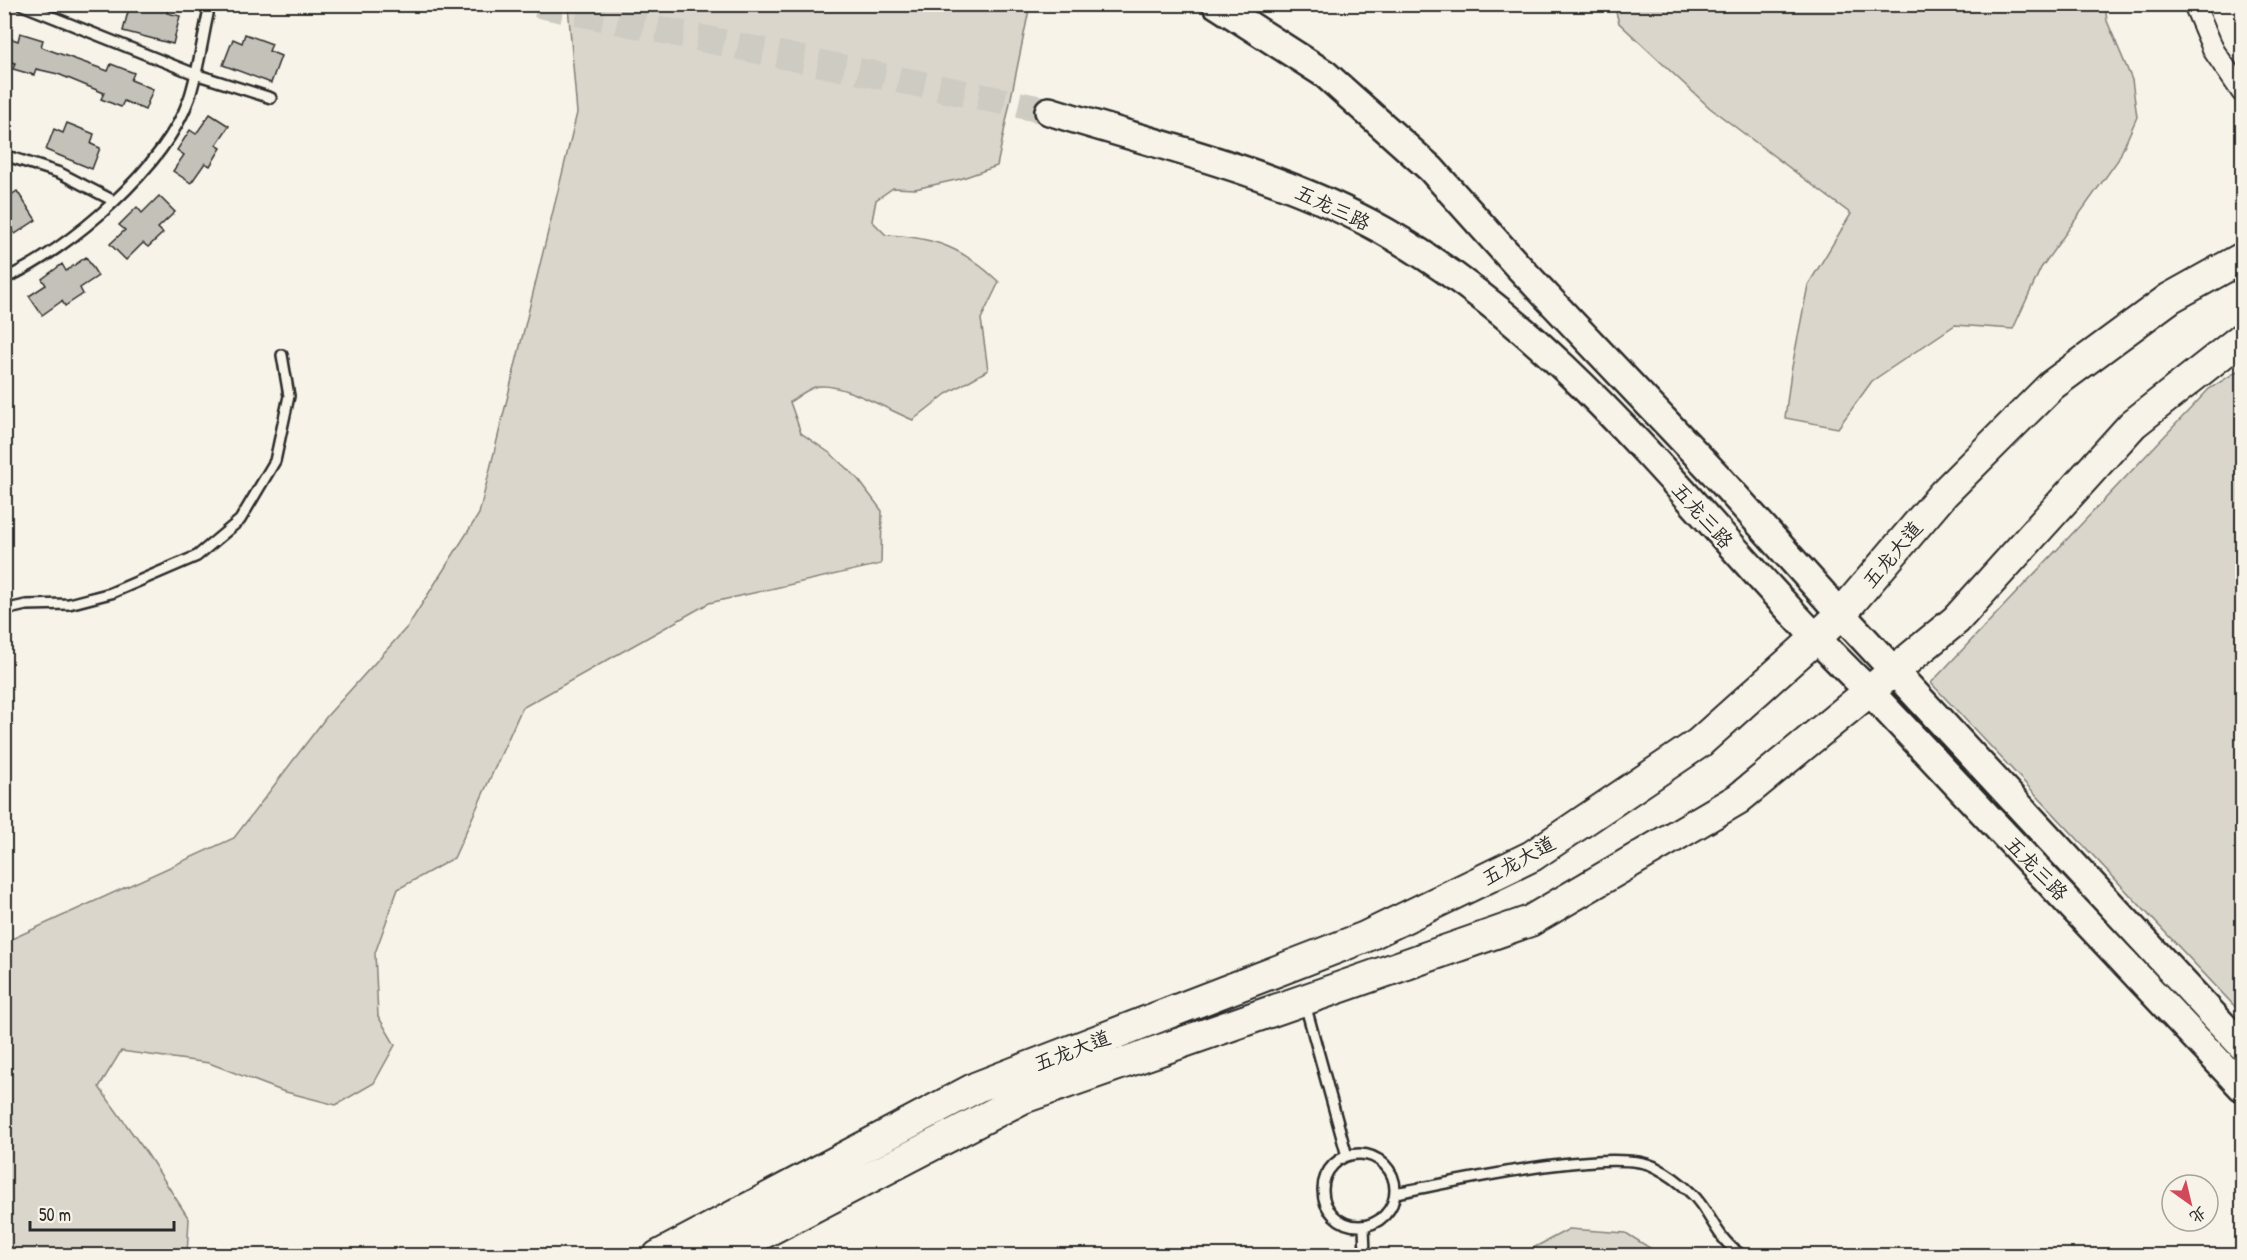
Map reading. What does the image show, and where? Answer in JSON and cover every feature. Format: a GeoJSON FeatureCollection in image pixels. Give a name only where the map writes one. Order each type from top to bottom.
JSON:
{"type":"FeatureCollection","features":[{"type":"Feature","properties":{"kind":"main road","name":"五龙三路"},"geometry":{"type":"LineString","coordinates":[[1216,4],[1326,74],[1431,168],[1516,264],[1716,475],[1841,614],[2242,1046]]}},
{"type":"Feature","properties":{"kind":"main road","name":"五龙三路"},"geometry":{"type":"LineString","coordinates":[[1049,111],[1284,184],[1384,231],[1486,298],[1603,406],[1815,639],[1871,693],[2242,1087]]}},
{"type":"Feature","properties":{"kind":"main road","name":"五龙大道"},"geometry":{"type":"LineString","coordinates":[[658,1256],[977,1087],[1365,937],[1532,856],[1699,743],[1815,639],[1841,614],[1943,494],[2052,385],[2170,298],[2242,258]]}},
{"type":"Feature","properties":{"kind":"main road","name":"五龙大道"},"geometry":{"type":"LineString","coordinates":[[719,1256],[1023,1098],[1530,921],[1738,799],[1871,693],[1956,620],[2133,424],[2242,338]]}},
{"type":"Feature","properties":{"kind":"street"},"geometry":{"type":"LineString","coordinates":[[2194,4],[2214,51],[2242,92]]}},
{"type":"Feature","properties":{"kind":"lane"},"geometry":{"type":"LineString","coordinates":[[20,4],[195,74],[271,98]]}},
{"type":"Feature","properties":{"kind":"lane"},"geometry":{"type":"LineString","coordinates":[[4,279],[68,242],[114,201],[167,144],[189,99],[208,14]]}},
{"type":"Feature","properties":{"kind":"lane"},"geometry":{"type":"LineString","coordinates":[[4,155],[60,173],[114,201]]}},
{"type":"Feature","properties":{"kind":"lane"},"geometry":{"type":"LineString","coordinates":[[4,610],[26,605],[69,604],[111,593],[197,556],[240,520],[275,461],[289,396],[282,355]]}},
{"type":"Feature","properties":{"kind":"lane"},"geometry":{"type":"LineString","coordinates":[[1303,999],[1347,1156]]}},
{"type":"Feature","properties":{"kind":"lane"},"geometry":{"type":"LineString","coordinates":[[1358,1154],[1380,1161],[1391,1175],[1395,1193],[1392,1205],[1385,1215],[1364,1226],[1340,1221],[1325,1204],[1324,1181],[1336,1162],[1347,1156],[1358,1154]]}},
{"type":"Feature","properties":{"kind":"lane"},"geometry":{"type":"LineString","coordinates":[[1395,1193],[1558,1164],[1618,1160],[1654,1165],[1693,1195],[1712,1225],[1736,1252],[1744,1256]]}},
{"type":"Feature","properties":{"kind":"lane"},"geometry":{"type":"LineString","coordinates":[[1364,1226],[1365,1256]]}},
{"type":"Feature","properties":{"kind":"shaded area"},"geometry":{"type":"Polygon","coordinates":[[[568,5],[1030,5],[997,166],[960,179],[915,189],[893,188],[876,200],[872,221],[886,235],[919,238],[947,246],[986,270],[999,282],[981,319],[988,370],[946,394],[913,420],[850,392],[825,386],[812,388],[790,402],[801,433],[831,454],[858,479],[882,511],[881,564],[709,603],[522,708],[454,858],[398,889],[375,953],[378,1016],[395,1045],[374,1083],[336,1105],[282,1091],[209,1063],[121,1051],[99,1087],[148,1155],[189,1219],[187,1255],[5,1255],[5,942],[234,838],[327,716],[408,626],[479,514],[577,113],[568,5]]]}},
{"type":"Feature","properties":{"kind":"shaded area"},"geometry":{"type":"Polygon","coordinates":[[[1614,5],[2105,5],[2107,21],[2132,80],[2137,117],[2118,160],[2041,268],[2013,329],[1955,325],[1872,381],[1838,428],[1785,418],[1791,372],[1808,285],[1851,214],[1710,108],[1619,23],[1614,5]]]}},
{"type":"Feature","properties":{"kind":"shaded area"},"geometry":{"type":"Polygon","coordinates":[[[2242,368],[2242,1014],[1931,683],[2209,389],[2242,368]]]}},
{"type":"Feature","properties":{"kind":"shaded area"},"geometry":{"type":"Polygon","coordinates":[[[1569,1229],[1626,1233],[1661,1255],[1520,1255],[1569,1229]]]}},
{"type":"Feature","properties":{"kind":"building"},"geometry":{"type":"Polygon","coordinates":[[[130,4],[169,4],[167,13],[180,16],[173,44],[123,31],[130,4]]]}},
{"type":"Feature","properties":{"kind":"building"},"geometry":{"type":"Polygon","coordinates":[[[20,33],[43,40],[41,47],[108,71],[111,64],[134,73],[131,80],[153,89],[145,110],[124,101],[121,107],[101,99],[104,93],[58,74],[36,69],[34,75],[13,69],[15,63],[4,60],[4,36],[18,41],[20,33]]]}},
{"type":"Feature","properties":{"kind":"building"},"geometry":{"type":"Polygon","coordinates":[[[245,34],[272,44],[269,51],[281,56],[271,83],[223,65],[233,39],[242,43],[245,34]]]}},
{"type":"Feature","properties":{"kind":"building"},"geometry":{"type":"Polygon","coordinates":[[[210,114],[229,126],[216,145],[221,148],[210,166],[205,163],[191,183],[173,171],[184,155],[177,150],[190,130],[196,134],[210,114]]]}},
{"type":"Feature","properties":{"kind":"building"},"geometry":{"type":"Polygon","coordinates":[[[67,123],[94,134],[91,144],[100,148],[92,169],[46,150],[54,129],[63,133],[67,123]]]}},
{"type":"Feature","properties":{"kind":"building"},"geometry":{"type":"Polygon","coordinates":[[[17,191],[36,220],[15,234],[12,230],[4,235],[4,200],[17,191]]]}},
{"type":"Feature","properties":{"kind":"building"},"geometry":{"type":"Polygon","coordinates":[[[159,196],[175,212],[158,228],[163,233],[148,247],[143,243],[126,260],[110,244],[125,230],[119,225],[137,207],[142,213],[159,196]]]}},
{"type":"Feature","properties":{"kind":"building"},"geometry":{"type":"Polygon","coordinates":[[[86,257],[98,276],[80,288],[83,294],[65,306],[62,301],[42,315],[29,296],[46,285],[42,279],[62,264],[66,271],[86,257]]]}},
{"type":"Feature","properties":{"kind":"tunnel"},"geometry":{"type":"LineString","coordinates":[[537,4],[1049,111]]}}]}
